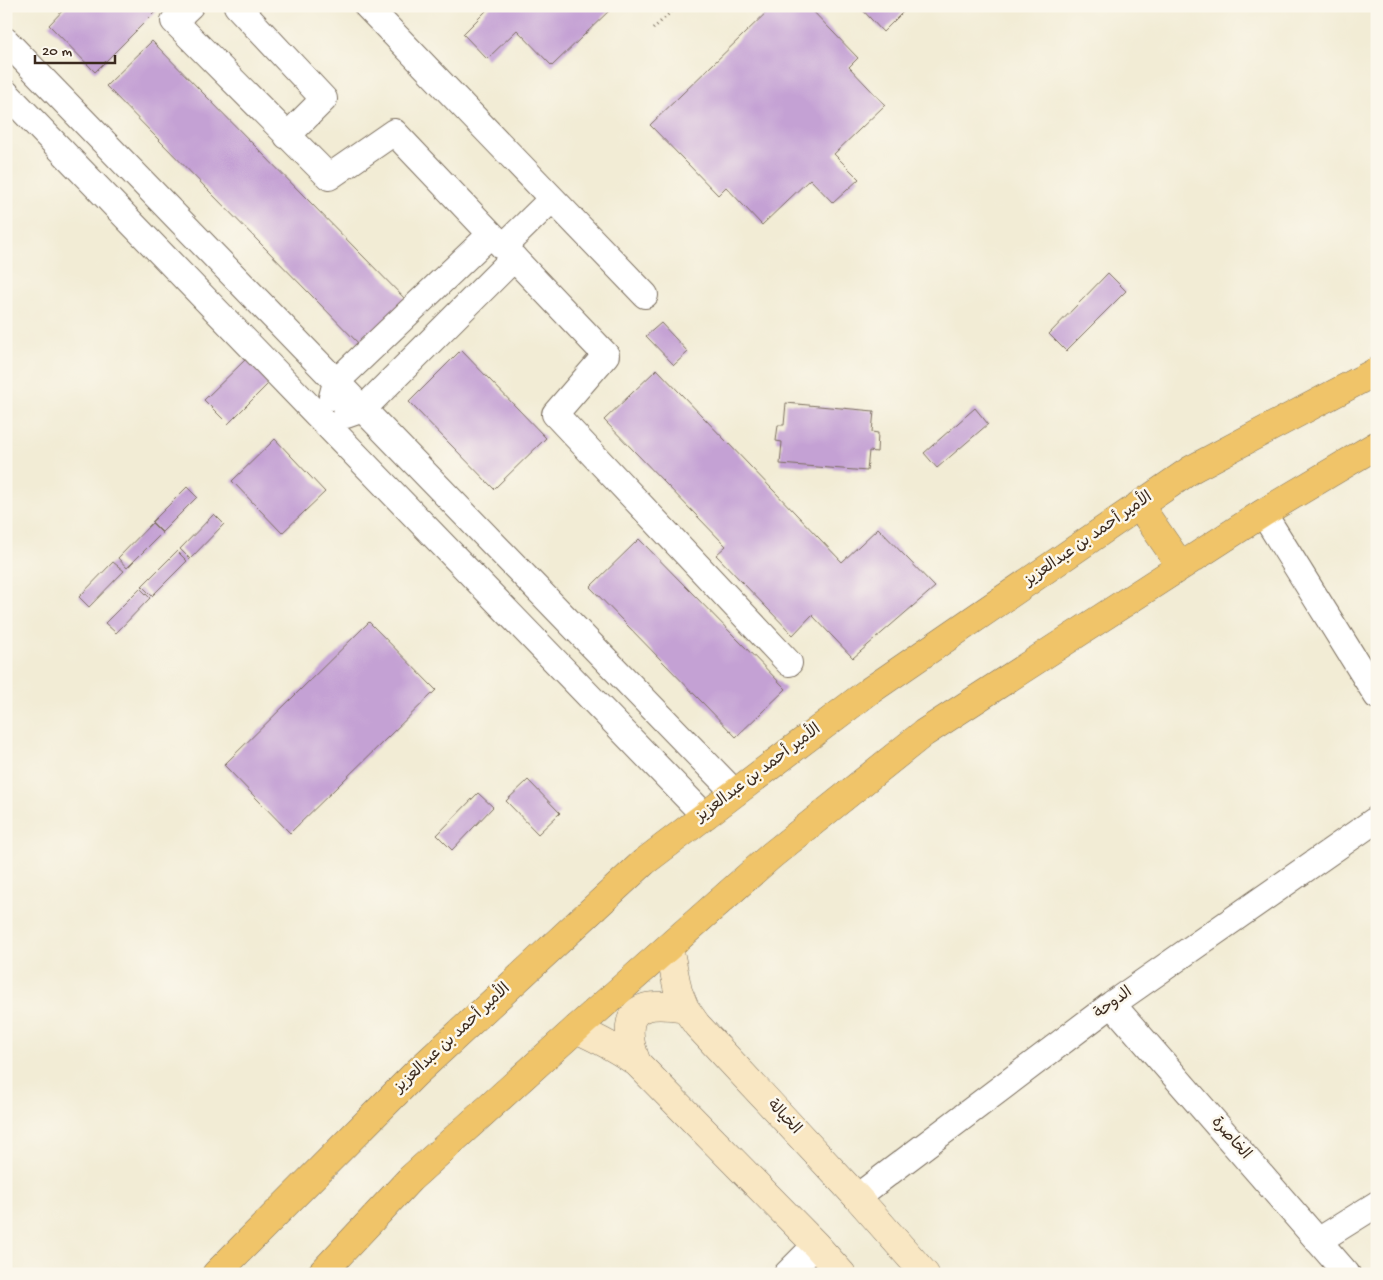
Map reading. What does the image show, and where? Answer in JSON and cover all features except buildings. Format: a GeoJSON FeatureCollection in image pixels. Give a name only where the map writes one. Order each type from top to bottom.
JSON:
{"type":"FeatureCollection","features":[{"type":"Feature","properties":{"kind":"main road","name":"الأمير أحمد بن عبدالعزيز"},"geometry":{"type":"LineString","coordinates":[[216,1274],[416,1073],[644,862],[868,692],[1192,469],[1377,371]]}},
{"type":"Feature","properties":{"kind":"main road"},"geometry":{"type":"LineString","coordinates":[[321,1274],[410,1179],[576,1029],[772,855],[924,734],[1263,513],[1377,445]]}},
{"type":"Feature","properties":{"kind":"main road"},"geometry":{"type":"LineString","coordinates":[[1140,505],[1181,566]]}},
{"type":"Feature","properties":{"kind":"street"},"geometry":{"type":"LineString","coordinates":[[190,6],[174,21],[329,178],[394,132],[606,355],[555,414],[789,663]]}},
{"type":"Feature","properties":{"kind":"street"},"geometry":{"type":"LineString","coordinates":[[237,6],[324,99],[287,136]]}},
{"type":"Feature","properties":{"kind":"street"},"geometry":{"type":"LineString","coordinates":[[367,6],[645,295]]}},
{"type":"Feature","properties":{"kind":"street"},"geometry":{"type":"LineString","coordinates":[[6,41],[735,793]]}},
{"type":"Feature","properties":{"kind":"street"},"geometry":{"type":"LineString","coordinates":[[6,93],[705,816]]}},
{"type":"Feature","properties":{"kind":"street"},"geometry":{"type":"LineString","coordinates":[[324,422],[336,382],[502,247],[552,199]]}},
{"type":"Feature","properties":{"kind":"street"},"geometry":{"type":"LineString","coordinates":[[324,422],[363,409],[502,247]]}},
{"type":"Feature","properties":{"kind":"street"},"geometry":{"type":"LineString","coordinates":[[1263,513],[1377,696]]}},
{"type":"Feature","properties":{"kind":"street","name":"الدوحة"},"geometry":{"type":"LineString","coordinates":[[857,1198],[1112,1004],[1377,819]]}},
{"type":"Feature","properties":{"kind":"street","name":"الخيالة"},"geometry":{"type":"LineString","coordinates":[[669,946],[678,991],[685,1008],[697,1025],[925,1274]]}},
{"type":"Feature","properties":{"kind":"street","name":"الخاصرة"},"geometry":{"type":"LineString","coordinates":[[1112,1004],[1347,1274]]}},
{"type":"Feature","properties":{"kind":"street"},"geometry":{"type":"LineString","coordinates":[[637,1063],[630,1038],[632,1017],[641,1008],[653,1005],[685,1008]]}},
{"type":"Feature","properties":{"kind":"street"},"geometry":{"type":"LineString","coordinates":[[576,1029],[608,1044],[637,1063],[816,1245],[842,1274]]}},
{"type":"Feature","properties":{"kind":"street"},"geometry":{"type":"LineString","coordinates":[[1318,1240],[1377,1204]]}},
{"type":"Feature","properties":{"kind":"street"},"geometry":{"type":"LineString","coordinates":[[787,1274],[816,1245]]}},
{"type":"Feature","properties":{"kind":"path"},"geometry":{"type":"LineString","coordinates":[[653,29],[677,6]]}}]}
